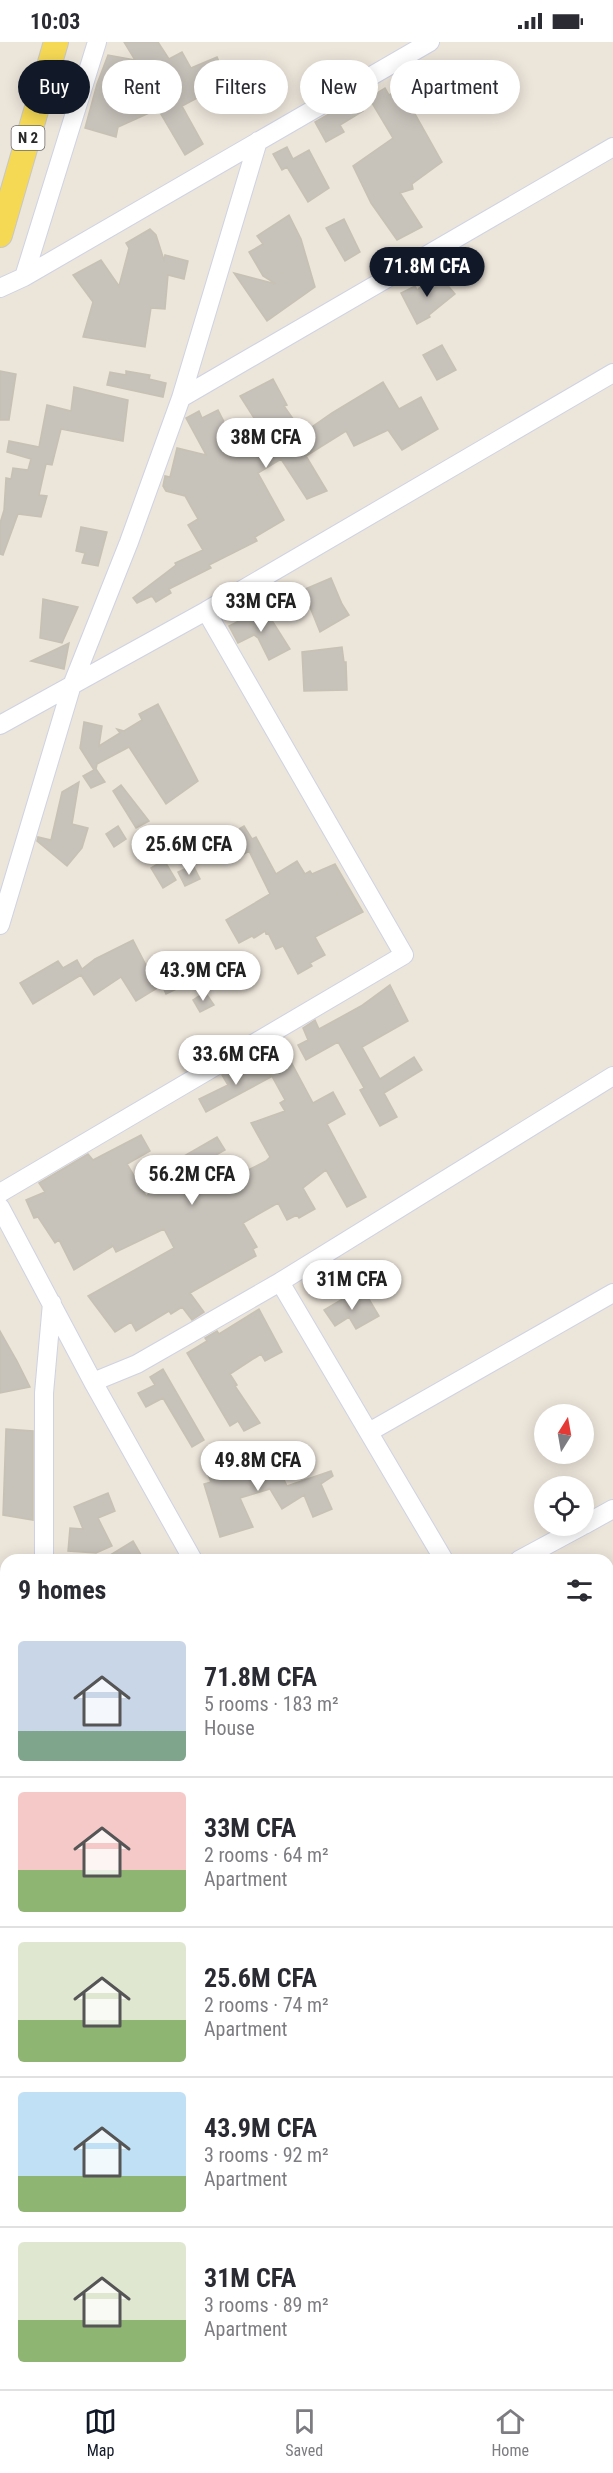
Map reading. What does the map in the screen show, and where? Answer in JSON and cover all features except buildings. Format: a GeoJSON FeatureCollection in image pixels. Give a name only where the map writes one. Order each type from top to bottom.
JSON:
{"type":"FeatureCollection","features":[{"type":"Feature","properties":{"kind":"main road","name":"N 2"},"geometry":{"type":"LineString","coordinates":[[0,235],[58,44]]}},
{"type":"Feature","properties":{"kind":"street"},"geometry":{"type":"LineString","coordinates":[[24,277],[97,42]]}},
{"type":"Feature","properties":{"kind":"street"},"geometry":{"type":"LineString","coordinates":[[0,288],[24,277],[430,42]]}},
{"type":"Feature","properties":{"kind":"street"},"geometry":{"type":"LineString","coordinates":[[0,925],[71,688],[129,542],[181,398],[258,141]]}},
{"type":"Feature","properties":{"kind":"street"},"geometry":{"type":"LineString","coordinates":[[181,398],[613,147]]}},
{"type":"Feature","properties":{"kind":"street"},"geometry":{"type":"LineString","coordinates":[[0,725],[71,688],[206,611],[613,373]]}},
{"type":"Feature","properties":{"kind":"street"},"geometry":{"type":"LineString","coordinates":[[0,1193],[404,955],[206,611]]}},
{"type":"Feature","properties":{"kind":"street"},"geometry":{"type":"LineString","coordinates":[[93,1382],[137,1365],[280,1282],[613,1076]]}},
{"type":"Feature","properties":{"kind":"street"},"geometry":{"type":"LineString","coordinates":[[0,1207],[93,1382],[190,1554]]}},
{"type":"Feature","properties":{"kind":"street"},"geometry":{"type":"LineString","coordinates":[[280,1282],[440,1554]]}},
{"type":"Feature","properties":{"kind":"street"},"geometry":{"type":"LineString","coordinates":[[369,1432],[613,1293]]}},
{"type":"Feature","properties":{"kind":"street"},"geometry":{"type":"LineString","coordinates":[[44,1554],[44,1393],[52,1302]]}},
{"type":"Feature","properties":{"kind":"street"},"geometry":{"type":"LineString","coordinates":[[594,1519],[613,1509]]}},
{"type":"Feature","properties":{"kind":"street"},"geometry":{"type":"LineString","coordinates":[[530,1554],[563,1536]]}}]}
